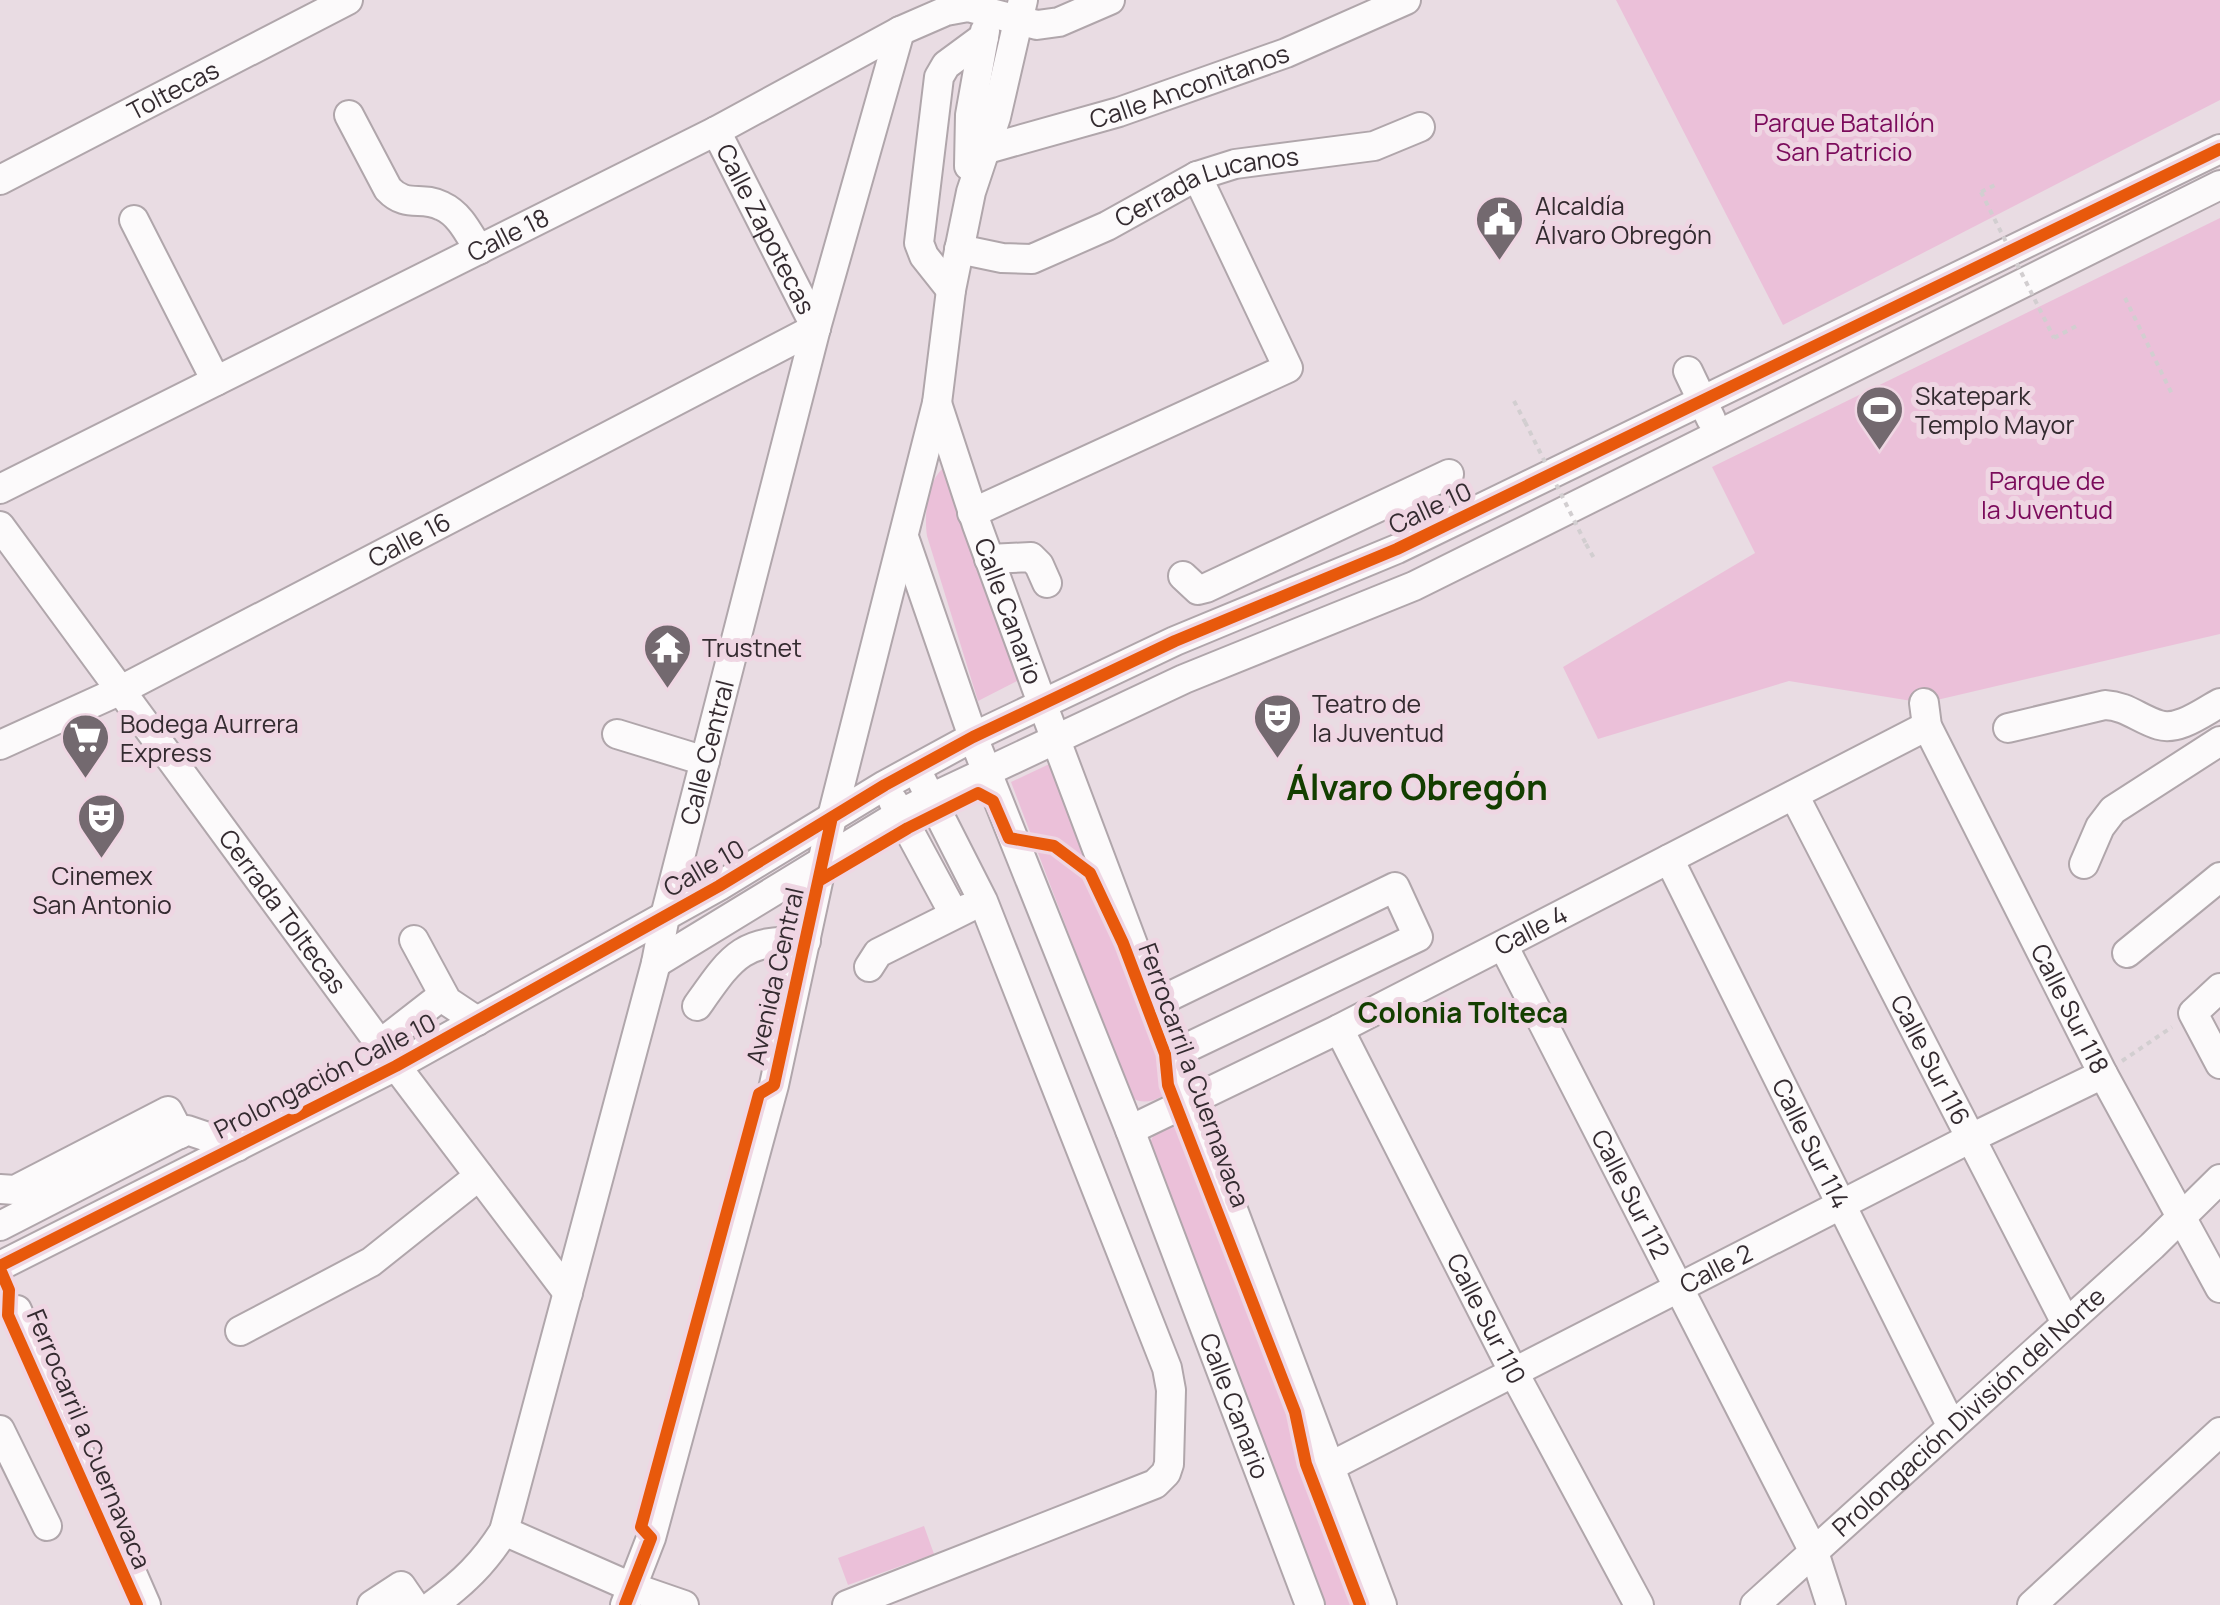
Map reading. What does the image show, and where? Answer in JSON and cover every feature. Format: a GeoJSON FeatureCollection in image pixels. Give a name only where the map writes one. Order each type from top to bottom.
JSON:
{"type":"FeatureCollection","features":[{"type":"Feature","properties":{"kind":"street","name":"Toltecas"},"geometry":{"type":"LineString","coordinates":[[0,180],[348,0]]}},
{"type":"Feature","properties":{"kind":"street"},"geometry":{"type":"LineString","coordinates":[[1021,10],[1037,25],[1059,22],[1110,0]]}},
{"type":"Feature","properties":{"kind":"street","name":"Calle Anconitanos"},"geometry":{"type":"LineString","coordinates":[[977,149],[1119,112],[1286,54],[1400,1]]}},
{"type":"Feature","properties":{"kind":"street","name":"Calle 18"},"geometry":{"type":"LineString","coordinates":[[0,489],[716,132],[947,5],[968,7],[988,16],[1021,10]]}},
{"type":"Feature","properties":{"kind":"street","name":"Avenida Central"},"geometry":{"type":"LineString","coordinates":[[627,1596],[656,1520],[774,1085],[832,817],[937,403],[977,149],[1021,10]]}},
{"type":"Feature","properties":{"kind":"street"},"geometry":{"type":"LineString","coordinates":[[952,290],[918,243],[938,77],[988,16]]}},
{"type":"Feature","properties":{"kind":"street","name":"Avenida Central"},"geometry":{"type":"LineString","coordinates":[[977,149],[970,115],[988,16]]}},
{"type":"Feature","properties":{"kind":"street","name":"Calle Central"},"geometry":{"type":"LineString","coordinates":[[504,1531],[656,964],[816,328],[900,31]]}},
{"type":"Feature","properties":{"kind":"street"},"geometry":{"type":"LineString","coordinates":[[349,115],[388,189],[398,199],[442,205],[458,218],[479,250]]}},
{"type":"Feature","properties":{"kind":"street","name":"Cerrada Lucanos"},"geometry":{"type":"LineString","coordinates":[[960,250],[1032,259],[1066,246],[1197,176],[1235,164],[1374,146],[1420,128]]}},
{"type":"Feature","properties":{"kind":"street","name":"Calle Zapotecas"},"geometry":{"type":"LineString","coordinates":[[716,132],[816,328]]}},
{"type":"Feature","properties":{"kind":"street","name":"Calle 10"},"geometry":{"type":"LineString","coordinates":[[665,916],[915,768],[1042,703],[1397,549],[2220,150]]}},
{"type":"Feature","properties":{"kind":"street"},"geometry":{"type":"LineString","coordinates":[[972,513],[1288,368],[1197,176]]}},
{"type":"Feature","properties":{"kind":"street"},"geometry":{"type":"LineString","coordinates":[[656,964],[931,798],[1184,679],[1414,586],[2220,186]]}},
{"type":"Feature","properties":{"kind":"street"},"geometry":{"type":"LineString","coordinates":[[134,220],[216,381]]}},
{"type":"Feature","properties":{"kind":"street","name":"Calle 16"},"geometry":{"type":"LineString","coordinates":[[0,745],[120,691],[816,328]]}},
{"type":"Feature","properties":{"kind":"street"},"geometry":{"type":"LineString","coordinates":[[1688,371],[1720,436]]}},
{"type":"Feature","properties":{"kind":"street","name":"Calle Canario"},"geometry":{"type":"LineString","coordinates":[[937,403],[972,513],[1042,703],[1382,1605]]}},
{"type":"Feature","properties":{"kind":"street"},"geometry":{"type":"LineString","coordinates":[[1184,576],[1198,590],[1206,588],[1448,474]]}},
{"type":"Feature","properties":{"kind":"street","name":"Cerrada Toltecas"},"geometry":{"type":"LineString","coordinates":[[0,526],[388,1055],[568,1293]]}},
{"type":"Feature","properties":{"kind":"street","name":"Calle Canario"},"geometry":{"type":"LineString","coordinates":[[904,536],[973,737],[1130,1130],[1310,1605]]}},
{"type":"Feature","properties":{"kind":"street"},"geometry":{"type":"LineString","coordinates":[[989,558],[1031,557],[1040,564],[1048,583]]}},
{"type":"Feature","properties":{"kind":"street"},"geometry":{"type":"LineString","coordinates":[[2008,728],[2106,706],[2120,706],[2160,726],[2170,726],[2220,703]]}},
{"type":"Feature","properties":{"kind":"street","name":"Calle 4"},"geometry":{"type":"LineString","coordinates":[[1130,1130],[1339,1029],[1794,794],[1926,714]]}},
{"type":"Feature","properties":{"kind":"street","name":"Calle Sur 118"},"geometry":{"type":"LineString","coordinates":[[1926,714],[2110,1069],[2180,1219],[2220,1288]]}},
{"type":"Feature","properties":{"kind":"street"},"geometry":{"type":"LineString","coordinates":[[617,734],[705,761]]}},
{"type":"Feature","properties":{"kind":"street"},"geometry":{"type":"LineString","coordinates":[[2084,864],[2100,827],[2113,810],[2220,741]]}},
{"type":"Feature","properties":{"kind":"street"},"geometry":{"type":"LineString","coordinates":[[847,1605],[1155,1484],[1166,1474],[1169,1464],[1170,1390],[1166,1368],[984,901],[915,768]]}},
{"type":"Feature","properties":{"kind":"street"},"geometry":{"type":"LineString","coordinates":[[885,785],[954,914]]}},
{"type":"Feature","properties":{"kind":"street","name":"Calle Sur 116"},"geometry":{"type":"LineString","coordinates":[[1794,794],[2066,1324]]}},
{"type":"Feature","properties":{"kind":"street"},"geometry":{"type":"LineString","coordinates":[[681,854],[692,879],[719,886]]}},
{"type":"Feature","properties":{"kind":"street","name":"Calle Sur 114"},"geometry":{"type":"LineString","coordinates":[[1669,859],[1952,1427]]}},
{"type":"Feature","properties":{"kind":"street"},"geometry":{"type":"LineString","coordinates":[[2127,953],[2220,877]]}},
{"type":"Feature","properties":{"kind":"street"},"geometry":{"type":"LineString","coordinates":[[1156,1003],[1395,887],[1418,937],[1176,1053]]}},
{"type":"Feature","properties":{"kind":"street"},"geometry":{"type":"LineString","coordinates":[[869,967],[878,953],[984,901]]}},
{"type":"Feature","properties":{"kind":"street","name":"Prolongación Calle 10"},"geometry":{"type":"LineString","coordinates":[[0,1266],[237,1147],[388,1055],[477,1021],[665,916]]}},
{"type":"Feature","properties":{"kind":"street"},"geometry":{"type":"LineString","coordinates":[[414,940],[444,995],[462,1014],[477,1021]]}},
{"type":"Feature","properties":{"kind":"street"},"geometry":{"type":"LineString","coordinates":[[697,1006],[738,954],[752,946],[806,941]]}},
{"type":"Feature","properties":{"kind":"street","name":"Calle Sur 112"},"geometry":{"type":"LineString","coordinates":[[1503,944],[1814,1552],[1831,1605]]}},
{"type":"Feature","properties":{"kind":"street"},"geometry":{"type":"LineString","coordinates":[[2220,988],[2192,1013],[2220,1064]]}},
{"type":"Feature","properties":{"kind":"street"},"geometry":{"type":"LineString","coordinates":[[388,1055],[444,995]]}},
{"type":"Feature","properties":{"kind":"street","name":"Calle Sur 110"},"geometry":{"type":"LineString","coordinates":[[1339,1029],[1513,1371],[1639,1605]]}},
{"type":"Feature","properties":{"kind":"street","name":"Calle 2"},"geometry":{"type":"LineString","coordinates":[[1329,1467],[2110,1069]]}},
{"type":"Feature","properties":{"kind":"street"},"geometry":{"type":"LineString","coordinates":[[0,1190],[15,1190],[168,1111],[180,1134]]}},
{"type":"Feature","properties":{"kind":"street"},"geometry":{"type":"LineString","coordinates":[[0,1226],[187,1130],[237,1147]]}},
{"type":"Feature","properties":{"kind":"street"},"geometry":{"type":"LineString","coordinates":[[240,1331],[371,1262],[479,1176]]}},
{"type":"Feature","properties":{"kind":"street","name":"Prolongación División del Norte"},"geometry":{"type":"LineString","coordinates":[[1755,1605],[2066,1324],[2220,1178]]}},
{"type":"Feature","properties":{"kind":"street"},"geometry":{"type":"LineString","coordinates":[[17,1310],[146,1605]]}},
{"type":"Feature","properties":{"kind":"street"},"geometry":{"type":"LineString","coordinates":[[0,1430],[46,1526]]}},
{"type":"Feature","properties":{"kind":"street"},"geometry":{"type":"LineString","coordinates":[[2032,1605],[2220,1432]]}},
{"type":"Feature","properties":{"kind":"street"},"geometry":{"type":"LineString","coordinates":[[448,1600],[485,1562],[504,1531],[627,1596],[684,1605]]}},
{"type":"Feature","properties":{"kind":"street"},"geometry":{"type":"LineString","coordinates":[[372,1605],[401,1586],[414,1605]]}},
{"type":"Feature","properties":{"kind":"path"},"geometry":{"type":"LineString","coordinates":[[1997,184],[1980,192],[2054,338],[2080,324]]}},
{"type":"Feature","properties":{"kind":"path"},"geometry":{"type":"LineString","coordinates":[[2125,298],[2173,396]]}},
{"type":"Feature","properties":{"kind":"path"},"geometry":{"type":"LineString","coordinates":[[1514,401],[1595,560]]}},
{"type":"Feature","properties":{"kind":"path"},"geometry":{"type":"LineString","coordinates":[[2110,1069],[2192,1013]]}},
{"type":"Feature","properties":{"kind":"green space","name":"Parque Batallón San Patricio"},"geometry":{"type":"Polygon","coordinates":[[[1616,0],[2220,0],[2220,100],[1783,325],[1616,0]]]}},
{"type":"Feature","properties":{"kind":"green space","name":"Parque de la Juventud"},"geometry":{"type":"Polygon","coordinates":[[[2220,218],[2220,634],[1924,703],[1789,681],[1598,739],[1563,667],[1755,553],[1712,467],[2220,218]]]}},
{"type":"Feature","properties":{"kind":"green space"},"geometry":{"type":"Polygon","coordinates":[[[942,469],[947,469],[1027,676],[978,701],[927,536],[928,500],[942,469]]]}},
{"type":"Feature","properties":{"kind":"green space"},"geometry":{"type":"Polygon","coordinates":[[[1060,759],[1176,1085],[1155,1100],[1131,1097],[1011,782],[1060,759]]]}},
{"type":"Feature","properties":{"kind":"green space"},"geometry":{"type":"Polygon","coordinates":[[[1185,1120],[1378,1605],[1323,1605],[1150,1147],[1157,1132],[1185,1120]]]}},
{"type":"Feature","properties":{"kind":"green space"},"geometry":{"type":"Polygon","coordinates":[[[924,1526],[934,1554],[848,1585],[838,1558],[924,1526]]]}},
{"type":"Feature","properties":{"kind":"cycle path"},"geometry":{"type":"LineString","coordinates":[[0,1266],[396,1066],[719,886],[885,785],[973,737],[1175,641],[1397,549],[2220,149]]}},
{"type":"Feature","properties":{"kind":"cycle path","name":"Ferrocarril a Cuernavaca"},"geometry":{"type":"LineString","coordinates":[[820,880],[908,828],[978,793],[993,801],[1009,838],[1054,846],[1090,873],[1123,943],[1165,1054],[1168,1085],[1295,1412],[1306,1464],[1360,1605]]}},
{"type":"Feature","properties":{"kind":"cycle path"},"geometry":{"type":"LineString","coordinates":[[625,1605],[651,1538],[641,1527],[759,1094],[774,1085],[832,817]]}},
{"type":"Feature","properties":{"kind":"cycle path","name":"Ferrocarril a Cuernavaca"},"geometry":{"type":"LineString","coordinates":[[0,1269],[9,1290],[8,1315],[137,1605]]}},
{"type":"Feature","properties":{"kind":"place","name":"Alcaldía Álvaro Obregón"},"geometry":{"type":"Point","coordinates":[1500,262]}},
{"type":"Feature","properties":{"kind":"place","name":"Skatepark Templo Mayor"},"geometry":{"type":"Point","coordinates":[1880,452]}},
{"type":"Feature","properties":{"kind":"place","name":"Trustnet"},"geometry":{"type":"Point","coordinates":[667,690]}},
{"type":"Feature","properties":{"kind":"place","name":"Teatro de la Juventud"},"geometry":{"type":"Point","coordinates":[1277,760]}},
{"type":"Feature","properties":{"kind":"place","name":"Bodega Aurrera Express"},"geometry":{"type":"Point","coordinates":[85,780]}},
{"type":"Feature","properties":{"kind":"place","name":"Cinemex San Antonio"},"geometry":{"type":"Point","coordinates":[102,860]}},
{"type":"Feature","properties":{"kind":"district","name":"Álvaro Obregón"},"geometry":{"type":"Point","coordinates":[1417,788]}},
{"type":"Feature","properties":{"kind":"district","name":"Colonia Tolteca"},"geometry":{"type":"Point","coordinates":[1463,1013]}}]}
